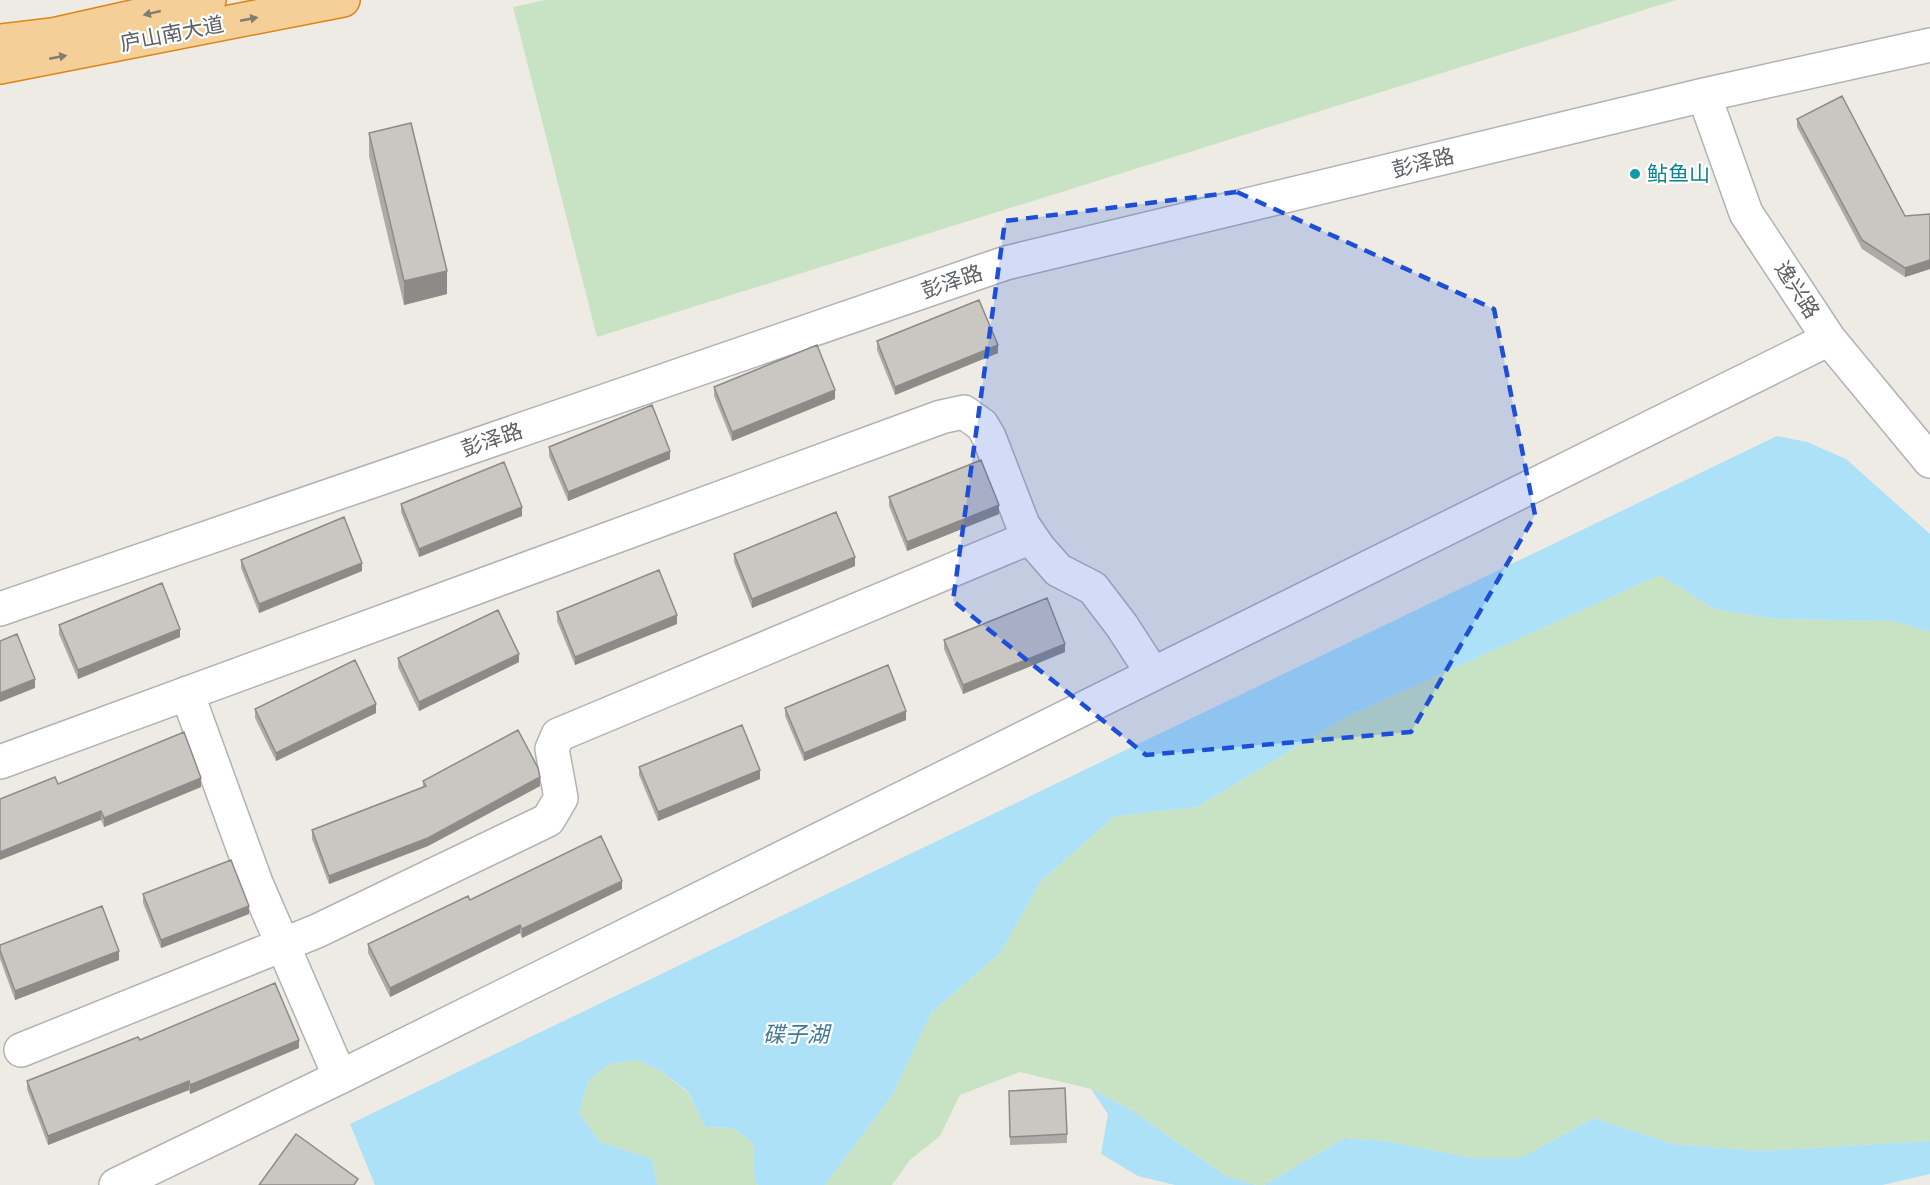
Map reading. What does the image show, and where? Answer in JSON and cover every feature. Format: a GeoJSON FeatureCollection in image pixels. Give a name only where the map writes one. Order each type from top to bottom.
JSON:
{"type":"FeatureCollection","features":[{"type":"Feature","properties":{"kind":"highway","name":"庐山南大道"},"geometry":{"type":"LineString","coordinates":[[0,41],[52,35],[209,0]]}},
{"type":"Feature","properties":{"kind":"highway","name":"庐山南大道"},"geometry":{"type":"LineString","coordinates":[[0,68],[343,0]]}},
{"type":"Feature","properties":{"kind":"street","name":"彭泽路"},"geometry":{"type":"LineString","coordinates":[[0,609],[1006,263],[1704,95],[1930,45]]}},
{"type":"Feature","properties":{"kind":"street","name":"逸兴路"},"geometry":{"type":"LineString","coordinates":[[1704,95],[1746,213],[1829,339],[1930,461]]}},
{"type":"Feature","properties":{"kind":"street"},"geometry":{"type":"LineString","coordinates":[[116,1185],[165,1174],[340,1077],[1829,339]]}},
{"type":"Feature","properties":{"kind":"street"},"geometry":{"type":"LineString","coordinates":[[0,762],[930,421],[964,412],[982,425],[989,437],[1023,525],[1031,537],[1058,570],[1093,588],[1122,626],[1153,674]]}},
{"type":"Feature","properties":{"kind":"street"},"geometry":{"type":"LineString","coordinates":[[21,1050],[317,931],[548,820],[561,798],[552,749],[558,735],[1031,537]]}},
{"type":"Feature","properties":{"kind":"street"},"geometry":{"type":"LineString","coordinates":[[188,693],[256,883],[340,1077]]}},
{"type":"Feature","properties":{"kind":"highlighted area"},"geometry":{"type":"Polygon","coordinates":[[[1237,192],[1494,309],[1535,515],[1411,732],[1146,755],[953,601],[1005,221],[1237,192]]]}},
{"type":"Feature","properties":{"kind":"green space"},"geometry":{"type":"Polygon","coordinates":[[[545,0],[1676,0],[597,337],[513,7],[545,0]]]}},
{"type":"Feature","properties":{"kind":"green space"},"geometry":{"type":"Polygon","coordinates":[[[1660,575],[1714,609],[1777,619],[1893,621],[1930,632],[1930,1141],[1760,1151],[1673,1144],[1594,1118],[1521,1158],[1471,1158],[1391,1142],[1345,1138],[1264,1185],[1256,1185],[1226,1176],[1131,1110],[1091,1089],[1020,1072],[960,1095],[940,1136],[910,1160],[892,1185],[825,1185],[893,1094],[931,1013],[1000,953],[1041,881],[1115,816],[1197,807],[1346,717],[1660,575]]]}},
{"type":"Feature","properties":{"kind":"green space"},"geometry":{"type":"Polygon","coordinates":[[[638,1060],[661,1071],[688,1093],[705,1127],[733,1128],[753,1143],[755,1183],[759,1185],[657,1185],[652,1159],[600,1142],[579,1113],[588,1081],[609,1064],[638,1060]]]}},
{"type":"Feature","properties":{"kind":"water","name":"碟子湖"},"geometry":{"type":"Polygon","coordinates":[[[1777,436],[1807,442],[1846,459],[1930,534],[1930,632],[1893,621],[1777,619],[1714,609],[1660,575],[1346,717],[1197,807],[1115,816],[1041,881],[1000,953],[931,1013],[893,1094],[825,1185],[759,1185],[755,1183],[753,1143],[733,1128],[705,1127],[688,1092],[661,1071],[638,1060],[609,1064],[588,1081],[579,1113],[600,1142],[652,1159],[657,1185],[375,1185],[350,1124],[1777,436]]]}},
{"type":"Feature","properties":{"kind":"water"},"geometry":{"type":"Polygon","coordinates":[[[1091,1089],[1131,1110],[1226,1176],[1256,1185],[1175,1185],[1138,1176],[1101,1154],[1108,1114],[1091,1089]]]}},
{"type":"Feature","properties":{"kind":"water"},"geometry":{"type":"Polygon","coordinates":[[[1594,1118],[1673,1144],[1760,1151],[1930,1141],[1930,1174],[1882,1185],[1264,1185],[1345,1138],[1391,1142],[1471,1158],[1521,1158],[1594,1118]]]}},
{"type":"Feature","properties":{"kind":"building"},"geometry":{"type":"Polygon","coordinates":[[[1842,96],[1905,216],[1930,214],[1930,260],[1905,268],[1862,240],[1797,119],[1842,96]]]}},
{"type":"Feature","properties":{"kind":"building"},"geometry":{"type":"Polygon","coordinates":[[[411,123],[447,271],[404,281],[369,133],[411,123]]]}},
{"type":"Feature","properties":{"kind":"building"},"geometry":{"type":"Polygon","coordinates":[[[979,300],[998,345],[895,387],[877,341],[979,300]]]}},
{"type":"Feature","properties":{"kind":"building"},"geometry":{"type":"Polygon","coordinates":[[[817,345],[835,390],[732,432],[714,387],[817,345]]]}},
{"type":"Feature","properties":{"kind":"building"},"geometry":{"type":"Polygon","coordinates":[[[652,405],[670,451],[568,492],[549,447],[652,405]]]}},
{"type":"Feature","properties":{"kind":"building"},"geometry":{"type":"Polygon","coordinates":[[[981,460],[999,505],[907,542],[889,497],[981,460]]]}},
{"type":"Feature","properties":{"kind":"building"},"geometry":{"type":"Polygon","coordinates":[[[504,462],[522,507],[419,549],[401,504],[504,462]]]}},
{"type":"Feature","properties":{"kind":"building"},"geometry":{"type":"Polygon","coordinates":[[[836,512],[855,557],[752,599],[734,554],[836,512]]]}},
{"type":"Feature","properties":{"kind":"building"},"geometry":{"type":"Polygon","coordinates":[[[344,517],[362,563],[259,604],[241,560],[344,517]]]}},
{"type":"Feature","properties":{"kind":"building"},"geometry":{"type":"Polygon","coordinates":[[[659,570],[677,615],[575,657],[557,612],[659,570]]]}},
{"type":"Feature","properties":{"kind":"building"},"geometry":{"type":"Polygon","coordinates":[[[162,583],[180,629],[78,670],[59,625],[162,583]]]}},
{"type":"Feature","properties":{"kind":"building"},"geometry":{"type":"Polygon","coordinates":[[[1047,598],[1065,644],[963,685],[944,640],[1047,598]]]}},
{"type":"Feature","properties":{"kind":"building"},"geometry":{"type":"Polygon","coordinates":[[[498,610],[519,654],[419,702],[398,658],[498,610]]]}},
{"type":"Feature","properties":{"kind":"building"},"geometry":{"type":"Polygon","coordinates":[[[17,634],[35,679],[0,693],[0,641],[17,634]]]}},
{"type":"Feature","properties":{"kind":"building"},"geometry":{"type":"Polygon","coordinates":[[[355,660],[376,704],[276,753],[255,709],[355,660]]]}},
{"type":"Feature","properties":{"kind":"building"},"geometry":{"type":"Polygon","coordinates":[[[888,665],[906,711],[804,753],[785,708],[888,665]]]}},
{"type":"Feature","properties":{"kind":"building"},"geometry":{"type":"Polygon","coordinates":[[[742,725],[760,770],[658,812],[639,767],[742,725]]]}},
{"type":"Feature","properties":{"kind":"building"},"geometry":{"type":"Polygon","coordinates":[[[518,730],[538,768],[540,777],[428,838],[329,876],[312,830],[426,786],[423,781],[518,730]]]}},
{"type":"Feature","properties":{"kind":"building"},"geometry":{"type":"Polygon","coordinates":[[[184,732],[201,778],[104,818],[101,811],[0,852],[0,799],[55,777],[58,784],[184,732]]]}},
{"type":"Feature","properties":{"kind":"building"},"geometry":{"type":"Polygon","coordinates":[[[601,836],[622,881],[522,929],[520,925],[390,988],[368,944],[468,896],[470,900],[601,836]]]}},
{"type":"Feature","properties":{"kind":"building"},"geometry":{"type":"Polygon","coordinates":[[[231,860],[249,906],[161,940],[143,894],[231,860]]]}},
{"type":"Feature","properties":{"kind":"building"},"geometry":{"type":"Polygon","coordinates":[[[102,906],[119,951],[15,991],[0,945],[102,906]]]}},
{"type":"Feature","properties":{"kind":"building"},"geometry":{"type":"Polygon","coordinates":[[[275,983],[299,1040],[190,1085],[189,1081],[48,1136],[27,1081],[138,1037],[140,1040],[275,983]]]}},
{"type":"Feature","properties":{"kind":"building"},"geometry":{"type":"Polygon","coordinates":[[[1065,1088],[1067,1134],[1010,1137],[1009,1091],[1065,1088]]]}},
{"type":"Feature","properties":{"kind":"building"},"geometry":{"type":"Polygon","coordinates":[[[296,1134],[358,1179],[354,1185],[259,1185],[296,1134]]]}},
{"type":"Feature","properties":{"kind":"place","name":"鲇鱼山"},"geometry":{"type":"Point","coordinates":[1635,174]}}]}
